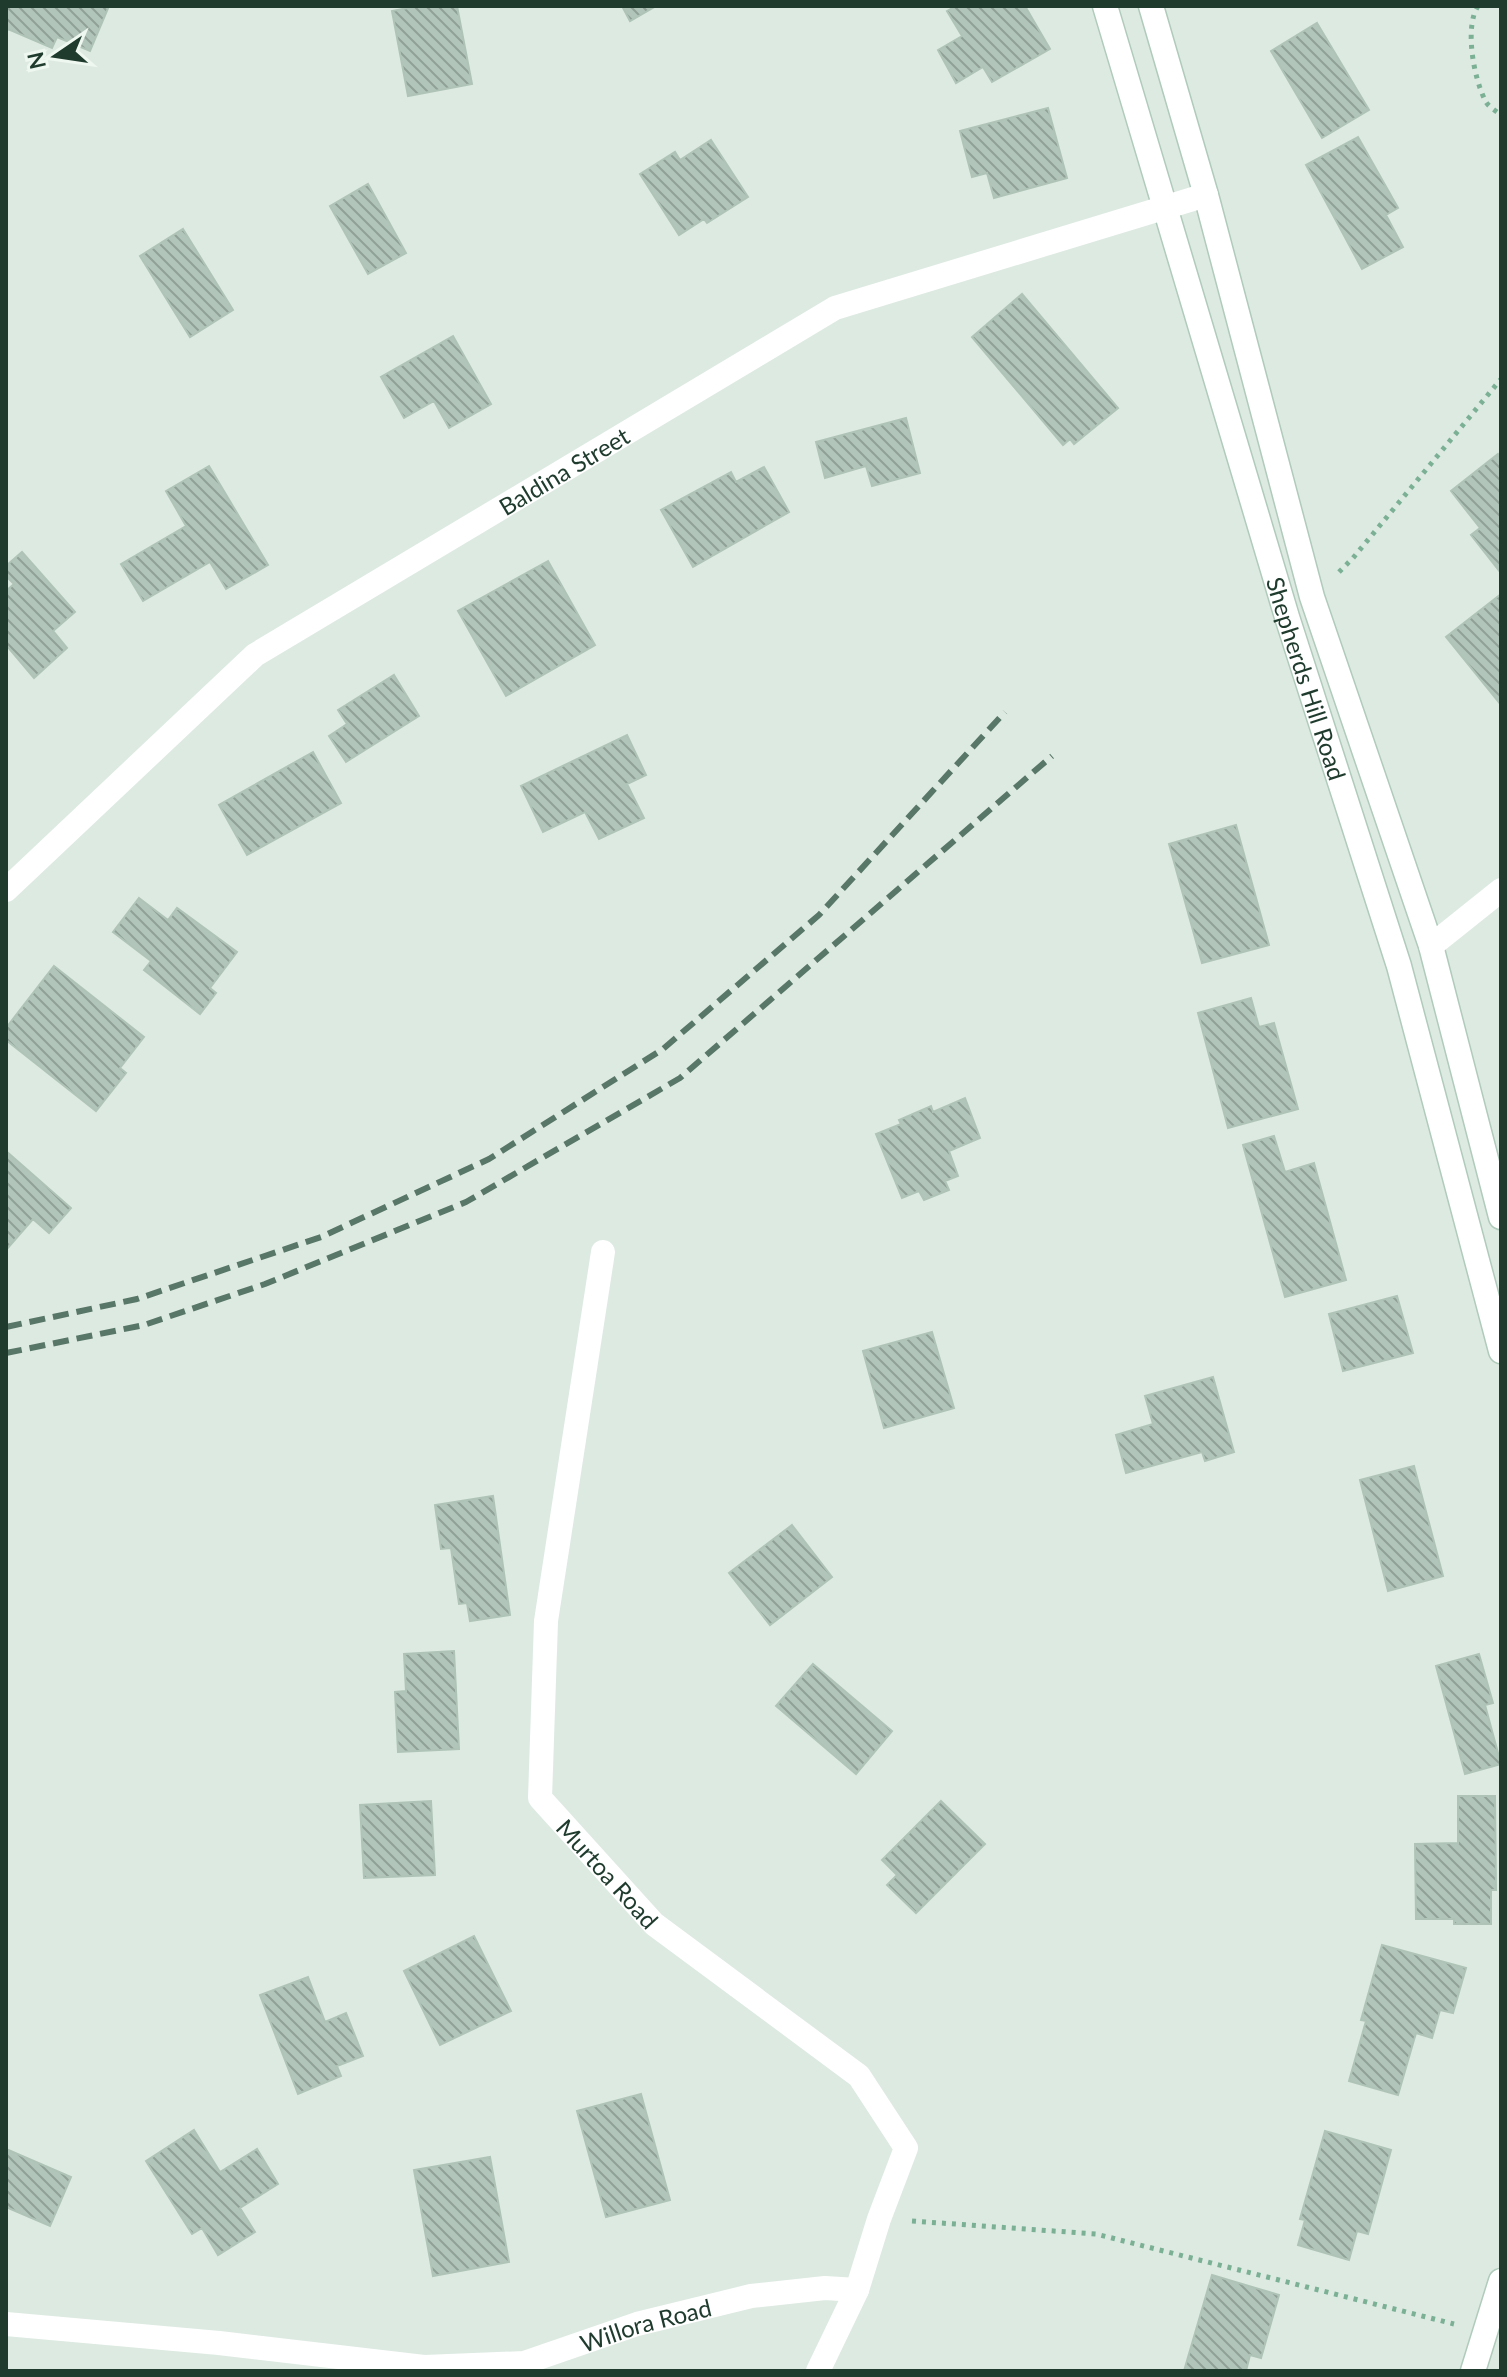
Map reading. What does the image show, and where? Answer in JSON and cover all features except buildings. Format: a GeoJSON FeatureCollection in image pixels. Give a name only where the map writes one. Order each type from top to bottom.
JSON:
{"type":"FeatureCollection","features":[{"type":"Feature","properties":{"kind":"street","name":"Shepherds Hill Road"},"geometry":{"type":"LineString","coordinates":[[1105,6],[1287,617],[1399,966],[1501,1351]]}},
{"type":"Feature","properties":{"kind":"street","name":"Shepherds Hill Road"},"geometry":{"type":"LineString","coordinates":[[1151,6],[1206,195],[1312,597],[1431,946],[1501,1217]]}},
{"type":"Feature","properties":{"kind":"street","name":"Baldina Street"},"geometry":{"type":"LineString","coordinates":[[6,890],[255,655],[835,308],[1206,195]]}},
{"type":"Feature","properties":{"kind":"street"},"geometry":{"type":"LineString","coordinates":[[1431,946],[1501,890]]}},
{"type":"Feature","properties":{"kind":"street","name":"Murtoa Road"},"geometry":{"type":"LineString","coordinates":[[603,1252],[546,1621],[540,1798],[654,1924],[859,2076],[906,2148],[857,2290],[818,2371]]}},
{"type":"Feature","properties":{"kind":"street"},"geometry":{"type":"LineString","coordinates":[[1473,2371],[1501,2281]]}},
{"type":"Feature","properties":{"kind":"street","name":"Willora Road"},"geometry":{"type":"LineString","coordinates":[[6,2324],[219,2343],[424,2367],[524,2363],[637,2324],[751,2296],[825,2288],[857,2290]]}},
{"type":"Feature","properties":{"kind":"path"},"geometry":{"type":"LineString","coordinates":[[1478,6],[1471,16],[1473,64],[1487,104],[1501,115]]}},
{"type":"Feature","properties":{"kind":"path"},"geometry":{"type":"LineString","coordinates":[[1312,597],[1353,558],[1501,379]]}},
{"type":"Feature","properties":{"kind":"path"},"geometry":{"type":"LineString","coordinates":[[879,2219],[1096,2234],[1485,2332]]}},
{"type":"Feature","properties":{"kind":"railway"},"geometry":{"type":"LineString","coordinates":[[6,1327],[137,1299],[321,1237],[489,1159],[663,1049],[819,915],[1005,712]]}},
{"type":"Feature","properties":{"kind":"railway"},"geometry":{"type":"LineString","coordinates":[[6,1353],[144,1325],[265,1284],[466,1202],[680,1078],[1052,756]]}}]}
